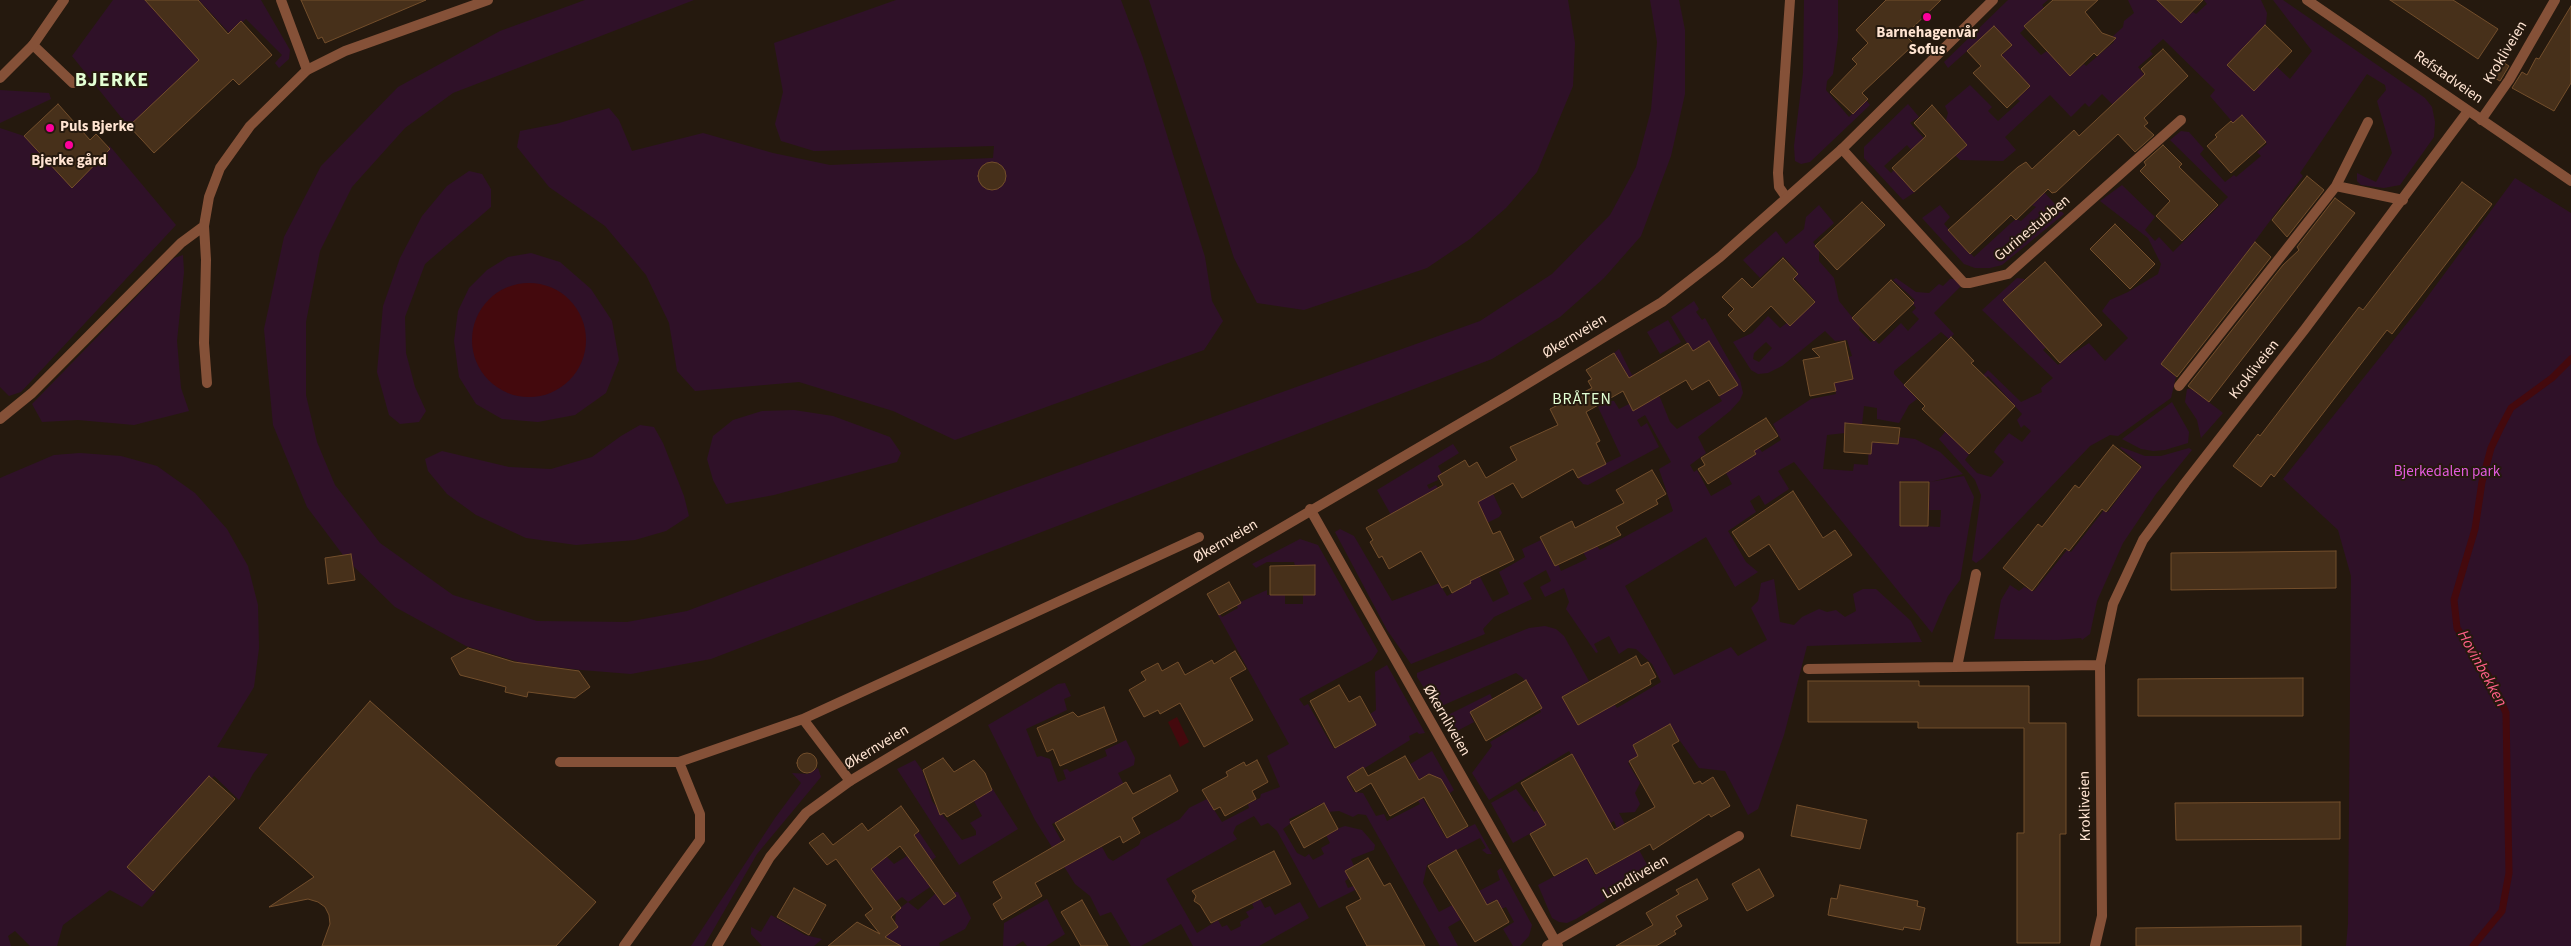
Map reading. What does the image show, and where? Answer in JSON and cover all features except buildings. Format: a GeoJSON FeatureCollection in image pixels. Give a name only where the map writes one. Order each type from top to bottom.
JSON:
{"type":"FeatureCollection","features":[{"type":"Feature","properties":{"kind":"street"},"geometry":{"type":"LineString","coordinates":[[0,78],[33,45],[64,0]]}},
{"type":"Feature","properties":{"kind":"street"},"geometry":{"type":"LineString","coordinates":[[282,0],[307,70]]}},
{"type":"Feature","properties":{"kind":"street"},"geometry":{"type":"LineString","coordinates":[[207,383],[204,343],[206,260],[204,226],[209,197],[220,168],[250,126],[307,70],[345,50],[488,0]]}},
{"type":"Feature","properties":{"kind":"street"},"geometry":{"type":"LineString","coordinates":[[1786,197],[1779,187],[1778,174],[1790,0]]}},
{"type":"Feature","properties":{"kind":"street","name":"Økernveien"},"geometry":{"type":"LineString","coordinates":[[717,946],[770,856],[806,813],[850,781],[1506,396],[1662,302],[1720,257],[1842,149],[1993,0]]}},
{"type":"Feature","properties":{"kind":"street","name":"Refstadveien"},"geometry":{"type":"LineString","coordinates":[[2307,0],[2571,181]]}},
{"type":"Feature","properties":{"kind":"street","name":"Krokliveien"},"geometry":{"type":"LineString","coordinates":[[2481,120],[2509,80],[2555,0]]}},
{"type":"Feature","properties":{"kind":"street"},"geometry":{"type":"LineString","coordinates":[[33,45],[73,83]]}},
{"type":"Feature","properties":{"kind":"street","name":"Krokliveien"},"geometry":{"type":"LineString","coordinates":[[2095,946],[2102,916],[2100,664],[2112,604],[2143,540],[2185,482],[2403,200],[2468,111]]}},
{"type":"Feature","properties":{"kind":"street","name":"Gurinestubben"},"geometry":{"type":"LineString","coordinates":[[1842,149],[1964,283],[1970,283],[2008,274],[2181,120]]}},
{"type":"Feature","properties":{"kind":"street"},"geometry":{"type":"LineString","coordinates":[[2179,386],[2336,186],[2368,122]]}},
{"type":"Feature","properties":{"kind":"street"},"geometry":{"type":"LineString","coordinates":[[2336,186],[2403,200]]}},
{"type":"Feature","properties":{"kind":"street"},"geometry":{"type":"LineString","coordinates":[[2,413],[32,393],[181,243],[204,226]]}},
{"type":"Feature","properties":{"kind":"street","name":"Økernliveien"},"geometry":{"type":"LineString","coordinates":[[1310,510],[1553,944]]}},
{"type":"Feature","properties":{"kind":"street"},"geometry":{"type":"LineString","coordinates":[[560,762],[679,762],[803,719],[1199,537]]}},
{"type":"Feature","properties":{"kind":"street"},"geometry":{"type":"LineString","coordinates":[[1957,667],[1976,574]]}},
{"type":"Feature","properties":{"kind":"street"},"geometry":{"type":"LineString","coordinates":[[1808,669],[2100,664]]}},
{"type":"Feature","properties":{"kind":"street"},"geometry":{"type":"LineString","coordinates":[[803,719],[850,781]]}},
{"type":"Feature","properties":{"kind":"street"},"geometry":{"type":"LineString","coordinates":[[624,946],[700,840],[700,814],[679,762]]}},
{"type":"Feature","properties":{"kind":"street","name":"Lundliveien"},"geometry":{"type":"LineString","coordinates":[[1553,944],[1739,836]]}},
{"type":"Feature","properties":{"kind":"green space"},"geometry":{"type":"Polygon","coordinates":[[[113,0],[149,0],[203,63],[132,131],[72,56],[113,0]]]}},
{"type":"Feature","properties":{"kind":"green space"},"geometry":{"type":"Polygon","coordinates":[[[199,0],[261,0],[290,50],[289,59],[279,68],[275,63],[282,55],[246,19],[230,34],[199,0]]]}},
{"type":"Feature","properties":{"kind":"green space"},"geometry":{"type":"Polygon","coordinates":[[[585,0],[694,0],[453,93],[405,128],[352,187],[320,251],[306,322],[306,395],[317,442],[335,485],[380,543],[453,595],[537,621],[627,622],[687,611],[1004,492],[1480,321],[1552,274],[1610,215],[1636,167],[1651,110],[1657,42],[1650,0],[1679,0],[1685,30],[1685,94],[1671,156],[1641,236],[1604,278],[1560,317],[1492,359],[711,659],[631,674],[581,670],[522,663],[466,646],[395,607],[346,559],[307,507],[273,425],[264,329],[284,237],[321,166],[398,87],[500,31],[585,0]]]}},
{"type":"Feature","properties":{"kind":"green space"},"geometry":{"type":"Polygon","coordinates":[[[896,0],[1121,0],[1143,58],[1205,257],[1212,301],[1223,321],[1204,350],[955,440],[893,411],[799,382],[695,391],[677,371],[669,323],[646,275],[605,226],[549,187],[517,147],[520,131],[556,124],[609,108],[619,120],[632,151],[703,133],[773,153],[830,165],[993,158],[994,146],[814,151],[781,141],[775,124],[783,92],[774,43],[896,0]]]}},
{"type":"Feature","properties":{"kind":"green space"},"geometry":{"type":"Polygon","coordinates":[[[1149,0],[1568,0],[1575,43],[1573,86],[1537,172],[1506,208],[1470,239],[1427,268],[1304,310],[1257,303],[1234,258],[1149,0]]]}},
{"type":"Feature","properties":{"kind":"green space"},"geometry":{"type":"Polygon","coordinates":[[[1804,0],[1838,0],[1838,38],[1833,74],[1827,81],[1826,90],[1849,117],[1866,100],[1870,105],[1810,162],[1801,164],[1795,161],[1794,146],[1803,73],[1804,0]]]}},
{"type":"Feature","properties":{"kind":"green space"},"geometry":{"type":"Polygon","coordinates":[[[2008,0],[2048,0],[2042,5],[2045,9],[2020,33],[2041,55],[2047,51],[2070,76],[2084,64],[2086,66],[2114,42],[2111,38],[2123,27],[2124,21],[2134,13],[2128,0],[2159,0],[2181,23],[2193,12],[2196,14],[2207,4],[2204,0],[2261,0],[2267,13],[2266,24],[2227,65],[2253,89],[2276,66],[2290,79],[2312,51],[2273,0],[2283,0],[2425,98],[2432,107],[2435,122],[2434,137],[2400,185],[2384,188],[2361,185],[2357,181],[2357,173],[2376,182],[2392,153],[2377,101],[2386,90],[2385,85],[2367,74],[2300,173],[2303,176],[2163,366],[2176,377],[2171,398],[2118,436],[2110,435],[2090,446],[1983,558],[1976,563],[1972,560],[1981,495],[1975,480],[1939,439],[1946,431],[1970,453],[1965,460],[1977,473],[1991,477],[2004,462],[1994,452],[2009,433],[2022,442],[2031,431],[2024,425],[2021,428],[2017,420],[2022,414],[1988,376],[1978,384],[1977,382],[1988,370],[2021,402],[2042,392],[2041,388],[2053,378],[1982,310],[2017,278],[2025,279],[2003,301],[2047,346],[2043,350],[2058,365],[2089,343],[2105,361],[2128,338],[2102,311],[2110,300],[2128,292],[2158,274],[2161,264],[2148,238],[2100,201],[2122,185],[2155,217],[2145,230],[2155,241],[2159,237],[2173,252],[2228,197],[2170,140],[2181,131],[2189,132],[2204,149],[2200,154],[2225,182],[2234,175],[2236,177],[2261,156],[2257,152],[2267,144],[2245,118],[2235,125],[2210,96],[2215,90],[2163,39],[2150,51],[2153,54],[2138,67],[2146,77],[2114,106],[2102,94],[2089,107],[2085,103],[2071,117],[2050,95],[2005,137],[2016,150],[2003,161],[1960,160],[1955,155],[1967,145],[1960,137],[1948,146],[1915,147],[1911,150],[1907,145],[1884,166],[1891,173],[1895,169],[1915,192],[1903,200],[1864,158],[1864,147],[1908,104],[1919,117],[1910,123],[1931,146],[1951,126],[1946,120],[1948,113],[1945,106],[1970,85],[1992,107],[1988,111],[1998,121],[2020,101],[2017,99],[2030,87],[2001,56],[2012,46],[1994,27],[1948,68],[1944,62],[2008,0]]]}},
{"type":"Feature","properties":{"kind":"green space"},"geometry":{"type":"Polygon","coordinates":[[[0,90],[49,93],[51,99],[0,123],[0,90]]]}},
{"type":"Feature","properties":{"kind":"green space"},"geometry":{"type":"Polygon","coordinates":[[[0,128],[24,136],[72,186],[109,150],[109,145],[176,225],[21,392],[9,396],[0,387],[0,128]]]}},
{"type":"Feature","properties":{"kind":"green space"},"geometry":{"type":"Polygon","coordinates":[[[469,171],[482,174],[491,189],[491,207],[425,264],[405,317],[406,353],[415,387],[426,411],[419,422],[400,424],[389,415],[377,372],[383,306],[400,258],[422,216],[447,186],[469,171]]]}},
{"type":"Feature","properties":{"kind":"green space","name":"Bjerkedalen park"},"geometry":{"type":"Polygon","coordinates":[[[2515,178],[2571,213],[2571,946],[2346,946],[2348,924],[2351,576],[2338,530],[2283,479],[2420,307],[2515,178]]]}},
{"type":"Feature","properties":{"kind":"green space"},"geometry":{"type":"Polygon","coordinates":[[[2034,181],[2064,214],[2002,265],[1990,268],[1975,268],[1964,264],[1922,218],[1940,205],[1950,217],[1944,224],[1974,257],[2011,223],[2016,219],[2021,221],[2036,207],[2032,205],[2038,200],[2023,185],[2034,181]]]}},
{"type":"Feature","properties":{"kind":"green space"},"geometry":{"type":"Polygon","coordinates":[[[1819,205],[1834,223],[1813,242],[1819,250],[1819,261],[1834,278],[1839,301],[1860,327],[1859,330],[1871,342],[1874,339],[1879,344],[1901,323],[1908,331],[1919,319],[1912,312],[1916,308],[1912,303],[1915,300],[1893,280],[1896,278],[1916,292],[1929,293],[1939,284],[1943,286],[1950,279],[1955,279],[1961,286],[1934,313],[1954,334],[1949,339],[1941,332],[1894,371],[1894,374],[1917,399],[1909,405],[1899,423],[1877,419],[1877,408],[1864,406],[1862,425],[1845,433],[1827,435],[1823,469],[1853,471],[1854,464],[1868,465],[1869,442],[1899,444],[1899,437],[1915,439],[1940,452],[1963,474],[1930,482],[1964,476],[1974,497],[1960,580],[1948,596],[1932,633],[1794,462],[1778,471],[1789,489],[1765,505],[1759,495],[1750,501],[1756,512],[1728,531],[1746,562],[1758,572],[1735,587],[1706,537],[1625,586],[1674,675],[1731,647],[1738,656],[1767,640],[1751,608],[1758,601],[1761,583],[1774,579],[1780,622],[1794,625],[1802,617],[1819,609],[1827,612],[1836,610],[1845,617],[1856,611],[1853,594],[1863,589],[1876,589],[1911,621],[1922,642],[1807,646],[1784,735],[1758,809],[1748,815],[1725,771],[1699,768],[1669,725],[1633,745],[1639,756],[1628,763],[1640,783],[1635,793],[1640,804],[1635,812],[1619,813],[1651,872],[1576,919],[1567,923],[1559,922],[1552,918],[1538,885],[1574,866],[1581,849],[1595,875],[1628,857],[1614,821],[1573,844],[1549,823],[1513,843],[1491,803],[1516,789],[1534,812],[1561,795],[1585,776],[1569,751],[1489,800],[1472,773],[1492,746],[1490,742],[1541,712],[1523,678],[1516,673],[1437,708],[1417,677],[1417,673],[1529,628],[1545,626],[1556,629],[1564,636],[1589,681],[1563,696],[1578,723],[1612,701],[1617,708],[1661,682],[1652,664],[1636,649],[1628,648],[1619,654],[1609,636],[1594,644],[1598,652],[1596,653],[1566,609],[1569,602],[1564,588],[1545,597],[1540,587],[1551,581],[1546,570],[1523,583],[1532,599],[1494,617],[1483,629],[1485,634],[1411,664],[1387,630],[1335,532],[1340,529],[1354,536],[1392,601],[1439,583],[1447,596],[1469,584],[1472,575],[1466,550],[1493,602],[1509,594],[1499,572],[1525,557],[1522,549],[1541,540],[1554,565],[1558,564],[1561,571],[1587,559],[1583,552],[1592,539],[1600,550],[1673,511],[1659,469],[1671,462],[1645,415],[1637,420],[1641,427],[1647,423],[1659,447],[1588,485],[1583,484],[1577,477],[1621,456],[1598,407],[1608,401],[1614,401],[1619,409],[1637,400],[1614,353],[1619,349],[1632,375],[1641,372],[1659,395],[1670,422],[1677,429],[1722,401],[1671,317],[1694,301],[1699,309],[1696,312],[1702,320],[1705,318],[1740,380],[1743,393],[1740,400],[1730,411],[1698,437],[1706,453],[1690,465],[1694,472],[1697,470],[1711,496],[1732,484],[1726,473],[1755,455],[1753,451],[1759,448],[1762,452],[1781,440],[1773,424],[1811,399],[1836,394],[1834,382],[1853,378],[1849,357],[1852,356],[1847,340],[1835,341],[1825,331],[1782,366],[1768,373],[1758,374],[1751,370],[1733,342],[1752,333],[1768,316],[1780,328],[1788,322],[1790,324],[1815,301],[1792,275],[1797,271],[1783,256],[1760,278],[1743,260],[1776,231],[1786,244],[1804,229],[1806,217],[1819,205]],[[1766,342],[1754,353],[1753,359],[1759,362],[1772,348],[1766,342]],[[1901,481],[1899,525],[1940,527],[1941,510],[1929,510],[1930,482],[1901,481]]]}},
{"type":"Feature","properties":{"kind":"green space"},"geometry":{"type":"Polygon","coordinates":[[[531,253],[560,262],[591,289],[612,321],[619,360],[606,393],[575,415],[538,422],[502,419],[476,404],[459,377],[454,341],[458,311],[469,288],[487,270],[508,257],[531,253]]]}},
{"type":"Feature","properties":{"kind":"green space"},"geometry":{"type":"Polygon","coordinates":[[[183,255],[184,272],[177,341],[181,388],[189,411],[134,425],[78,420],[42,422],[32,404],[174,258],[183,255]]]}},
{"type":"Feature","properties":{"kind":"green space"},"geometry":{"type":"Polygon","coordinates":[[[1668,320],[1681,342],[1660,354],[1647,332],[1668,320]]]}},
{"type":"Feature","properties":{"kind":"green space"},"geometry":{"type":"Polygon","coordinates":[[[2187,389],[2192,389],[2223,413],[2201,438],[2197,420],[2185,402],[2187,389]]]}},
{"type":"Feature","properties":{"kind":"green space"},"geometry":{"type":"Polygon","coordinates":[[[2172,402],[2189,432],[2188,443],[2165,450],[2153,451],[2141,449],[2122,439],[2172,402]]]}},
{"type":"Feature","properties":{"kind":"green space"},"geometry":{"type":"Polygon","coordinates":[[[794,410],[833,416],[890,437],[901,453],[897,462],[774,495],[726,504],[713,480],[707,459],[713,436],[733,420],[762,411],[794,410]]]}},
{"type":"Feature","properties":{"kind":"green space"},"geometry":{"type":"Polygon","coordinates":[[[640,425],[654,427],[663,443],[684,496],[689,516],[666,531],[635,540],[576,545],[526,538],[476,515],[447,494],[428,471],[425,459],[442,451],[509,467],[551,469],[592,457],[640,425]]]}},
{"type":"Feature","properties":{"kind":"green space"},"geometry":{"type":"Polygon","coordinates":[[[1453,444],[1459,453],[1438,466],[1442,474],[1437,477],[1438,480],[1427,485],[1429,489],[1436,485],[1449,507],[1488,483],[1502,513],[1499,517],[1453,540],[1399,529],[1377,490],[1453,444]]]}},
{"type":"Feature","properties":{"kind":"green space"},"geometry":{"type":"Polygon","coordinates":[[[2121,447],[2145,456],[2161,456],[2189,448],[2192,450],[2156,494],[2123,543],[2097,601],[2090,634],[2082,640],[2081,638],[2057,640],[1994,639],[2001,600],[2010,585],[2019,591],[2024,587],[2034,591],[2067,550],[2071,552],[2104,510],[2108,512],[2142,466],[2121,447]]]}},
{"type":"Feature","properties":{"kind":"green space"},"geometry":{"type":"Polygon","coordinates":[[[80,453],[121,456],[157,466],[195,493],[227,529],[248,566],[258,605],[259,648],[254,687],[217,747],[268,754],[253,774],[239,800],[214,776],[131,868],[156,891],[142,907],[110,890],[63,925],[57,946],[30,946],[15,931],[8,936],[11,946],[0,946],[0,478],[54,455],[80,453]]]}},
{"type":"Feature","properties":{"kind":"green space"},"geometry":{"type":"Polygon","coordinates":[[[1300,539],[1318,545],[1378,651],[1372,660],[1299,699],[1304,706],[1308,704],[1334,749],[1376,725],[1370,714],[1376,710],[1375,672],[1387,665],[1425,733],[1419,734],[1417,732],[1409,736],[1410,740],[1347,779],[1354,792],[1363,793],[1376,816],[1384,814],[1387,821],[1420,804],[1417,799],[1422,797],[1446,838],[1475,824],[1492,854],[1487,854],[1482,850],[1486,848],[1480,838],[1427,865],[1423,883],[1439,912],[1500,880],[1497,871],[1501,868],[1532,925],[1529,936],[1520,946],[1513,946],[1503,929],[1514,922],[1506,907],[1501,909],[1495,900],[1448,927],[1458,946],[1440,946],[1366,815],[1358,814],[1353,817],[1339,811],[1327,812],[1323,803],[1289,819],[1291,823],[1283,829],[1297,853],[1305,857],[1309,854],[1313,860],[1324,854],[1321,848],[1330,843],[1325,833],[1345,826],[1362,830],[1375,845],[1374,850],[1351,859],[1354,866],[1345,870],[1349,878],[1345,881],[1348,888],[1356,885],[1359,888],[1319,908],[1277,831],[1268,823],[1261,826],[1254,816],[1236,826],[1233,833],[1237,839],[1166,879],[1197,933],[1218,920],[1222,927],[1227,925],[1231,931],[1241,926],[1240,922],[1249,917],[1246,912],[1254,908],[1252,904],[1260,899],[1265,908],[1270,906],[1275,915],[1300,902],[1309,918],[1259,946],[1193,946],[1181,924],[1141,946],[1131,946],[1111,912],[1100,916],[1090,896],[1075,884],[1035,820],[988,725],[1058,684],[1065,683],[1071,696],[1064,699],[1067,710],[1026,729],[1037,757],[1041,756],[1050,759],[1058,782],[1066,779],[1063,770],[1067,769],[1070,772],[1107,756],[1105,750],[1126,740],[1135,758],[1134,765],[1118,773],[1124,785],[1052,824],[1073,862],[1102,847],[1108,858],[1113,861],[1139,845],[1141,840],[1180,819],[1189,808],[1207,799],[1222,822],[1249,808],[1248,804],[1260,798],[1261,794],[1280,787],[1267,756],[1289,744],[1218,615],[1220,614],[1222,617],[1238,608],[1236,604],[1267,590],[1267,595],[1285,595],[1285,604],[1303,604],[1303,595],[1294,562],[1267,562],[1256,568],[1252,564],[1300,539]]]}},
{"type":"Feature","properties":{"kind":"green space"},"geometry":{"type":"Polygon","coordinates":[[[1490,694],[1494,702],[1470,715],[1474,722],[1457,731],[1452,731],[1444,717],[1490,694]]]}},
{"type":"Feature","properties":{"kind":"green space"},"geometry":{"type":"Polygon","coordinates":[[[1432,751],[1454,790],[1450,793],[1439,779],[1428,774],[1416,781],[1407,766],[1432,751]]]}},
{"type":"Feature","properties":{"kind":"green space"},"geometry":{"type":"Polygon","coordinates":[[[915,760],[922,770],[932,801],[962,840],[976,835],[976,831],[970,823],[982,816],[974,801],[992,788],[1018,829],[959,865],[897,769],[915,760]]]}},
{"type":"Feature","properties":{"kind":"green space"},"geometry":{"type":"Polygon","coordinates":[[[818,768],[821,777],[757,854],[704,946],[691,946],[775,818],[801,783],[792,773],[808,774],[818,768]]]}},
{"type":"Feature","properties":{"kind":"green space"},"geometry":{"type":"Polygon","coordinates":[[[919,832],[936,857],[919,871],[927,881],[940,872],[939,881],[908,902],[902,897],[891,905],[881,883],[870,866],[885,855],[894,864],[910,854],[903,845],[919,832]]]}},
{"type":"Feature","properties":{"kind":"green space"},"geometry":{"type":"Polygon","coordinates":[[[954,892],[958,892],[971,918],[965,929],[939,943],[940,946],[894,946],[886,936],[895,923],[896,911],[908,902],[918,910],[936,893],[946,903],[956,898],[954,892]]]}},
{"type":"Feature","properties":{"kind":"green space"},"geometry":{"type":"Polygon","coordinates":[[[1047,899],[1065,934],[1046,946],[1027,946],[1023,941],[1015,946],[1003,946],[1004,923],[1047,899]]]}},
{"type":"Feature","properties":{"kind":"green space"},"geometry":{"type":"Polygon","coordinates":[[[771,915],[805,935],[822,939],[814,946],[762,946],[751,934],[751,927],[761,932],[771,915]]]}},
{"type":"Feature","properties":{"kind":"shaded area"},"geometry":{"type":"Polygon","coordinates":[[[529,283],[551,287],[570,299],[582,318],[586,340],[582,362],[570,381],[551,393],[529,397],[507,393],[488,381],[476,362],[472,340],[476,318],[488,299],[507,287],[529,283]]]}},
{"type":"Feature","properties":{"kind":"shaded area"},"geometry":{"type":"Polygon","coordinates":[[[1177,717],[1189,742],[1180,747],[1168,722],[1177,717]]]}},
{"type":"Feature","properties":{"kind":"waterway","name":"Hovinbekken"},"geometry":{"type":"LineString","coordinates":[[2473,946],[2502,911],[2509,873],[2506,713],[2493,683],[2457,628],[2454,600],[2475,529],[2482,482],[2491,448],[2500,429],[2511,408],[2552,378],[2571,359]]}},
{"type":"Feature","properties":{"kind":"place","name":"Barnehagenvår Sofus"},"geometry":{"type":"Point","coordinates":[1927,17]}},
{"type":"Feature","properties":{"kind":"place","name":"Puls Bjerke"},"geometry":{"type":"Point","coordinates":[50,128]}},
{"type":"Feature","properties":{"kind":"place","name":"Bjerke gård"},"geometry":{"type":"Point","coordinates":[69,145]}},
{"type":"Feature","properties":{"kind":"district","name":"BJERKE"},"geometry":{"type":"Point","coordinates":[112,82]}},
{"type":"Feature","properties":{"kind":"district","name":"BRÅTEN"},"geometry":{"type":"Point","coordinates":[1582,400]}}]}
